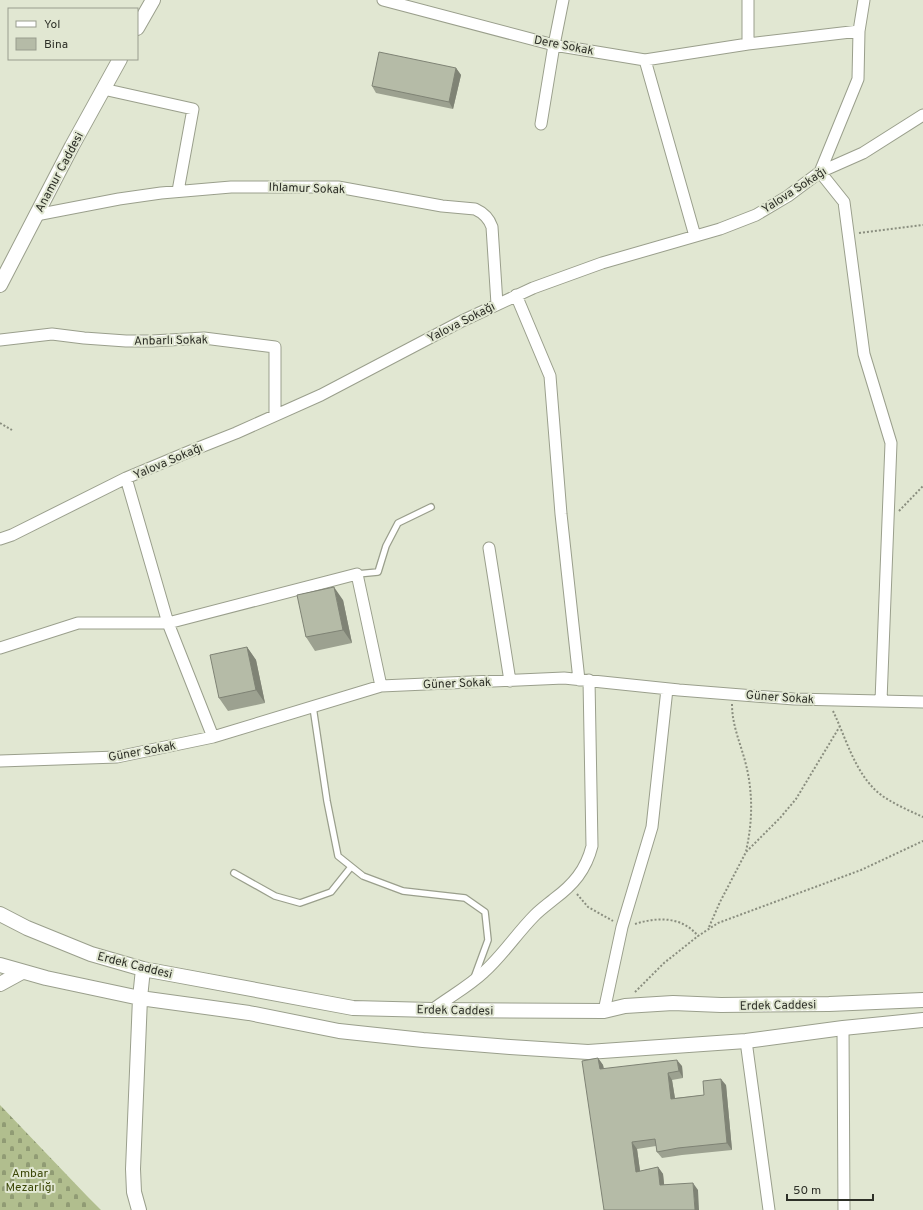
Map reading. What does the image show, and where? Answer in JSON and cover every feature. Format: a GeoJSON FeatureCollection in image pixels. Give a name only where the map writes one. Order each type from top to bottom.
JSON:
{"type":"FeatureCollection","features":[{"type":"Feature","properties":{"kind":"street"},"geometry":{"type":"LineString","coordinates":[[138,26],[153,0]]}},
{"type":"Feature","properties":{"kind":"street","name":"Dere Sokak"},"geometry":{"type":"LineString","coordinates":[[383,0],[554,45],[645,60],[748,44],[858,31]]}},
{"type":"Feature","properties":{"kind":"street"},"geometry":{"type":"LineString","coordinates":[[541,124],[563,0]]}},
{"type":"Feature","properties":{"kind":"street"},"geometry":{"type":"LineString","coordinates":[[748,0],[748,44]]}},
{"type":"Feature","properties":{"kind":"street"},"geometry":{"type":"LineString","coordinates":[[864,0],[858,31],[858,79],[820,172],[844,202],[864,354],[891,443],[881,701]]}},
{"type":"Feature","properties":{"kind":"street","name":"Anamur Caddesi"},"geometry":{"type":"LineString","coordinates":[[0,286],[72,146],[119,60]]}},
{"type":"Feature","properties":{"kind":"street"},"geometry":{"type":"LineString","coordinates":[[645,60],[694,236]]}},
{"type":"Feature","properties":{"kind":"street"},"geometry":{"type":"LineString","coordinates":[[103,89],[194,109],[178,191]]}},
{"type":"Feature","properties":{"kind":"street","name":"Yalova Sokağı"},"geometry":{"type":"LineString","coordinates":[[0,540],[126,478],[186,452],[236,433],[321,395],[398,354],[516,295],[569,274],[720,229],[756,214],[788,196],[820,172],[863,153],[923,115]]}},
{"type":"Feature","properties":{"kind":"street","name":"Ihlamur Sokak"},"geometry":{"type":"LineString","coordinates":[[36,215],[119,199],[178,191],[231,187],[338,187],[442,206],[475,210],[480,211],[488,218],[492,227],[497,304]]}},
{"type":"Feature","properties":{"kind":"street"},"geometry":{"type":"LineString","coordinates":[[432,1010],[447,998],[472,982],[493,963],[523,927],[537,913],[573,883],[586,864],[592,846],[584,680],[561,514],[550,376],[516,295]]}},
{"type":"Feature","properties":{"kind":"street","name":"Anbarlı Sokak"},"geometry":{"type":"LineString","coordinates":[[0,340],[52,334],[105,340],[152,342],[204,338],[275,347],[275,415]]}},
{"type":"Feature","properties":{"kind":"street"},"geometry":{"type":"LineString","coordinates":[[126,478],[168,623],[213,737]]}},
{"type":"Feature","properties":{"kind":"street"},"geometry":{"type":"LineString","coordinates":[[489,548],[510,681]]}},
{"type":"Feature","properties":{"kind":"street"},"geometry":{"type":"LineString","coordinates":[[0,648],[78,623],[168,623],[358,574],[381,686]]}},
{"type":"Feature","properties":{"kind":"street","name":"Güner Sokak"},"geometry":{"type":"LineString","coordinates":[[0,761],[117,757],[213,737],[381,686],[564,678],[794,699],[923,702]]}},
{"type":"Feature","properties":{"kind":"street"},"geometry":{"type":"LineString","coordinates":[[604,1011],[622,927],[652,826],[666,688]]}},
{"type":"Feature","properties":{"kind":"street","name":"Erdek Caddesi"},"geometry":{"type":"LineString","coordinates":[[0,914],[27,928],[91,954],[143,969],[353,1008],[604,1011],[624,1006],[673,1003],[721,1005],[829,1004],[923,1000]]}},
{"type":"Feature","properties":{"kind":"street"},"geometry":{"type":"LineString","coordinates":[[0,965],[22,972],[140,998],[249,1013],[339,1031],[423,1040],[588,1052],[746,1041],[843,1028],[923,1020]]}},
{"type":"Feature","properties":{"kind":"street"},"geometry":{"type":"LineString","coordinates":[[139,1210],[134,1192],[133,1169],[140,998],[143,969]]}},
{"type":"Feature","properties":{"kind":"street"},"geometry":{"type":"LineString","coordinates":[[0,984],[22,972]]}},
{"type":"Feature","properties":{"kind":"street"},"geometry":{"type":"LineString","coordinates":[[843,1028],[844,1210]]}},
{"type":"Feature","properties":{"kind":"street"},"geometry":{"type":"LineString","coordinates":[[746,1041],[769,1210]]}},
{"type":"Feature","properties":{"kind":"lane"},"geometry":{"type":"LineString","coordinates":[[358,574],[378,572],[386,546],[398,523],[431,507]]}},
{"type":"Feature","properties":{"kind":"lane"},"geometry":{"type":"LineString","coordinates":[[313,707],[327,801],[338,856],[362,876],[403,891],[465,898],[485,912],[488,940],[472,982]]}},
{"type":"Feature","properties":{"kind":"lane"},"geometry":{"type":"LineString","coordinates":[[234,873],[275,896],[300,903],[330,892],[351,867]]}},
{"type":"Feature","properties":{"kind":"path"},"geometry":{"type":"LineString","coordinates":[[849,235],[923,225]]}},
{"type":"Feature","properties":{"kind":"path"},"geometry":{"type":"LineString","coordinates":[[0,423],[12,430]]}},
{"type":"Feature","properties":{"kind":"path"},"geometry":{"type":"LineString","coordinates":[[888,524],[923,486]]}},
{"type":"Feature","properties":{"kind":"path"},"geometry":{"type":"LineString","coordinates":[[708,928],[746,852],[751,826],[750,790],[745,761],[734,728],[732,717],[732,694]]}},
{"type":"Feature","properties":{"kind":"path"},"geometry":{"type":"LineString","coordinates":[[828,700],[851,754],[872,786],[884,797],[923,817]]}},
{"type":"Feature","properties":{"kind":"path"},"geometry":{"type":"LineString","coordinates":[[746,852],[780,818],[796,799],[840,726]]}},
{"type":"Feature","properties":{"kind":"path"},"geometry":{"type":"LineString","coordinates":[[624,1006],[649,977],[708,928],[728,919],[861,870],[923,841]]}},
{"type":"Feature","properties":{"kind":"path"},"geometry":{"type":"LineString","coordinates":[[573,883],[580,898],[588,907],[622,927],[650,920],[672,920],[684,924],[698,936]]}},
{"type":"Feature","properties":{"kind":"green space","name":"Ambar Mezarlığı"},"geometry":{"type":"Polygon","coordinates":[[[0,1105],[87,1196],[101,1210],[0,1210],[0,1105]]]}},
{"type":"Feature","properties":{"kind":"building"},"geometry":{"type":"Polygon","coordinates":[[[379,52],[456,68],[449,102],[372,86],[379,52]]]}},
{"type":"Feature","properties":{"kind":"building"},"geometry":{"type":"Polygon","coordinates":[[[334,587],[343,630],[306,637],[297,595],[334,587]]]}},
{"type":"Feature","properties":{"kind":"building"},"geometry":{"type":"Polygon","coordinates":[[[247,647],[256,690],[219,698],[210,655],[247,647]]]}},
{"type":"Feature","properties":{"kind":"building"},"geometry":{"type":"Polygon","coordinates":[[[598,1058],[600,1069],[677,1060],[679,1071],[668,1073],[671,1099],[704,1095],[703,1081],[721,1079],[727,1143],[678,1148],[657,1152],[655,1139],[632,1142],[636,1172],[658,1167],[660,1185],[693,1183],[695,1210],[604,1210],[582,1061],[598,1058]]]}}]}
